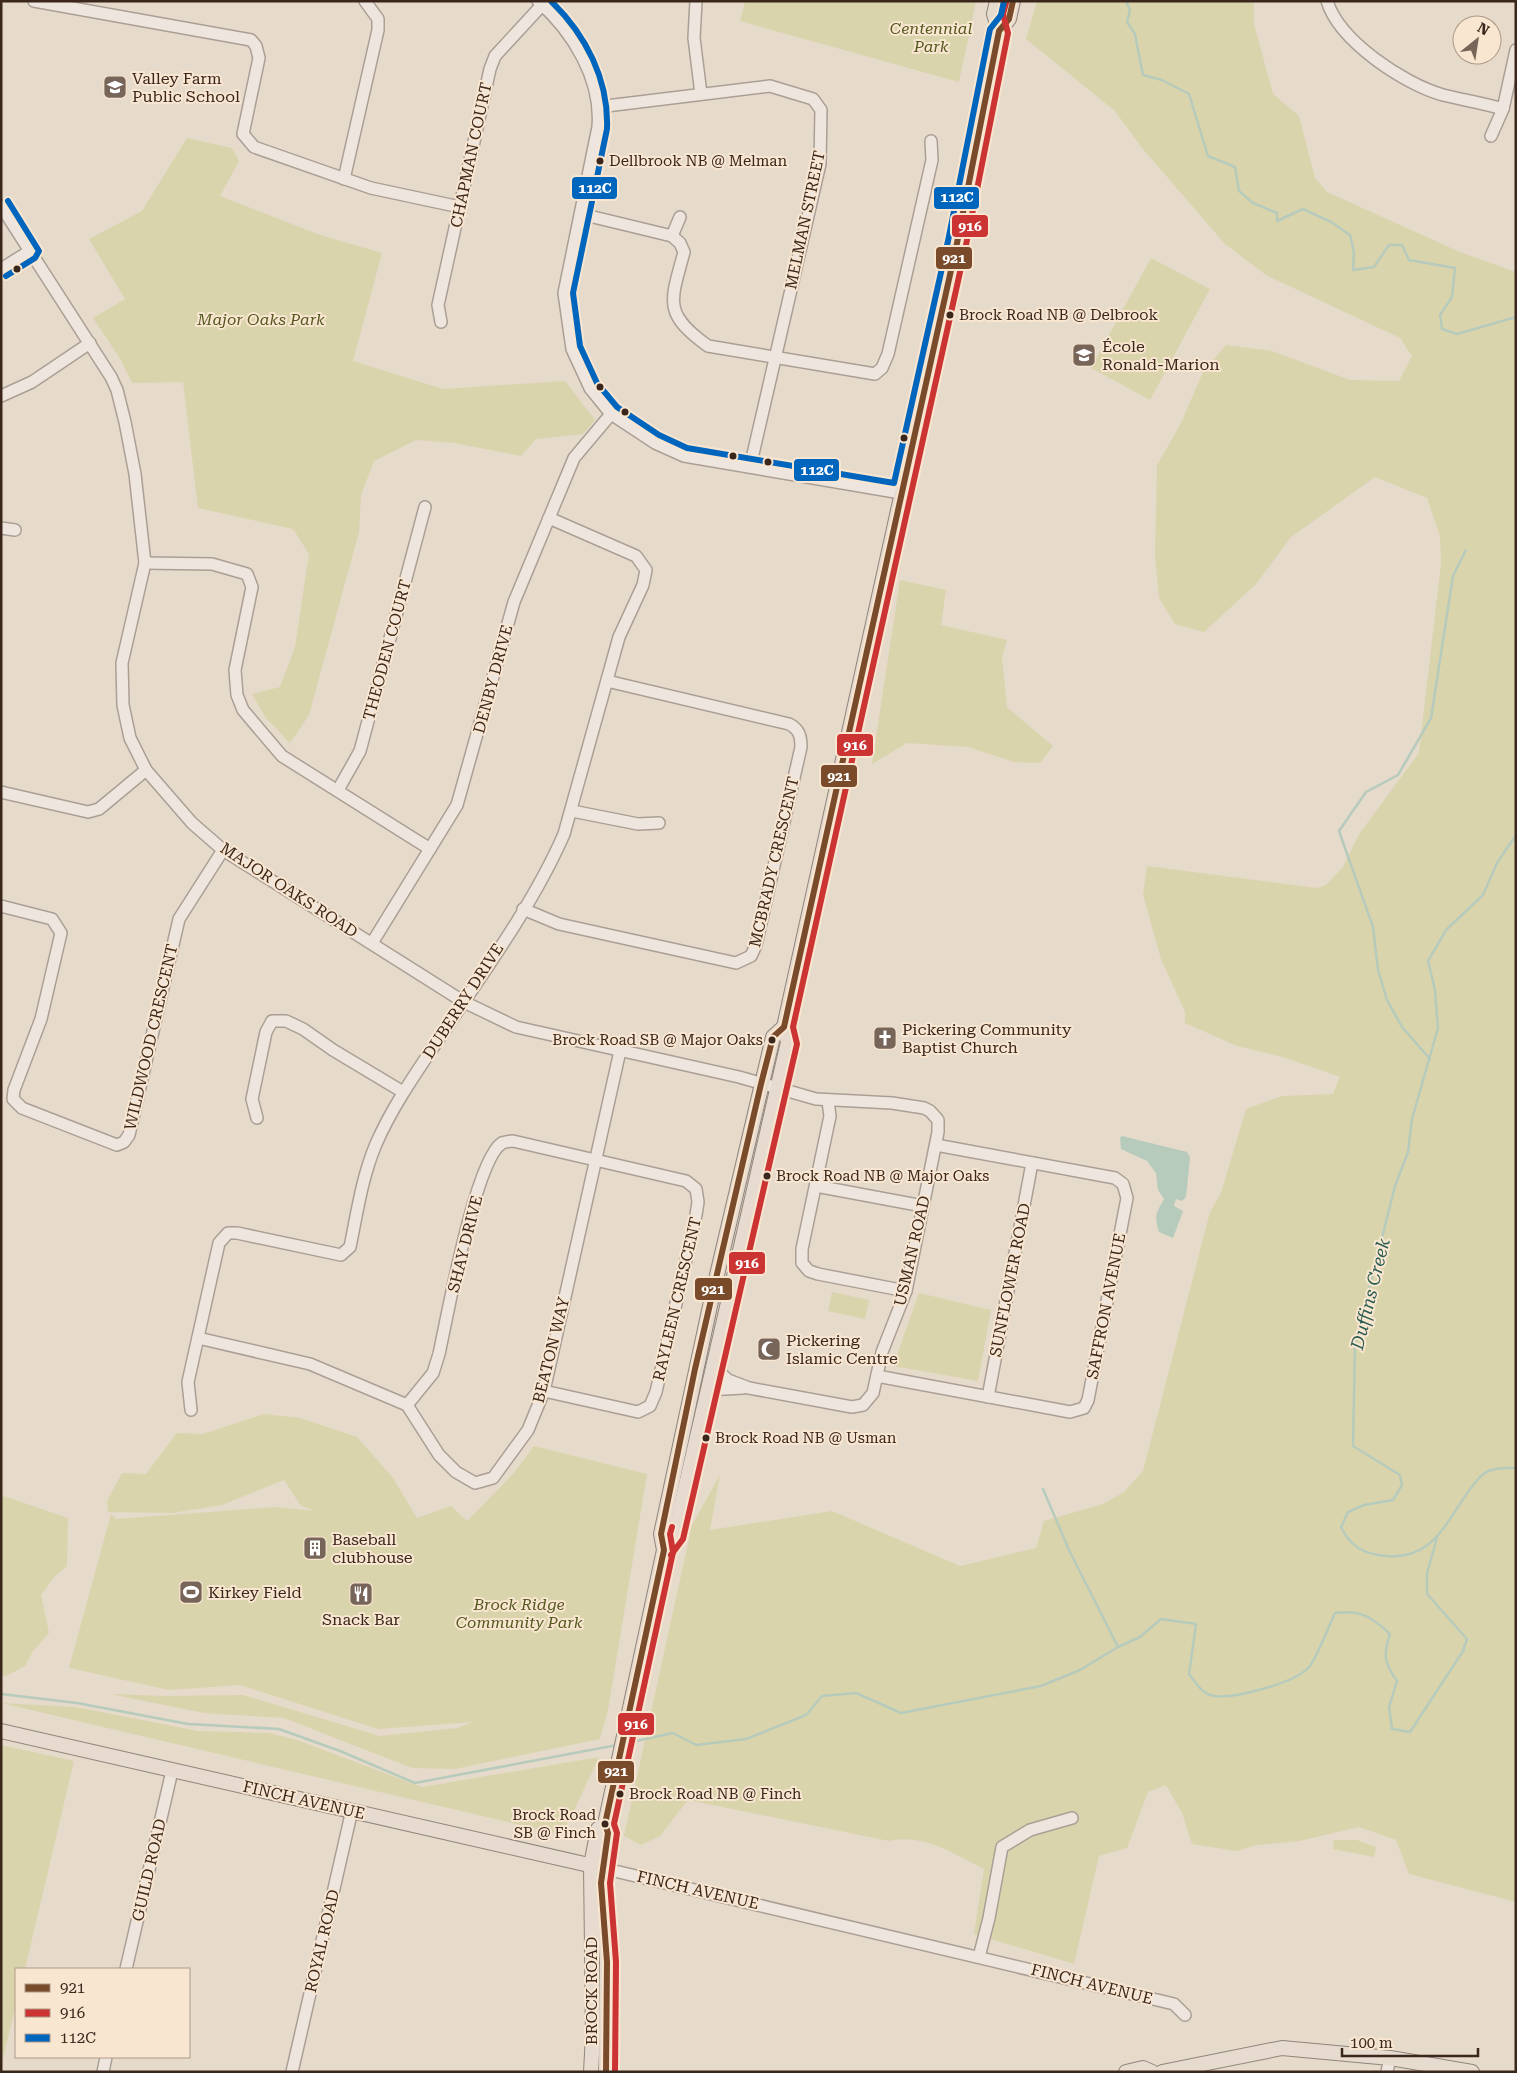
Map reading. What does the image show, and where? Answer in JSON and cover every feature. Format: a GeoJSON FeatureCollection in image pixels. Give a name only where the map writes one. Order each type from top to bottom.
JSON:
{"type":"FeatureCollection","features":[{"type":"Feature","properties":{"kind":"main road","name":"BROCK ROAD"},"geometry":{"type":"LineString","coordinates":[[664,1550],[674,1537],[706,1390],[788,1042],[784,1028],[956,243],[999,31],[994,14],[997,1]]}},
{"type":"Feature","properties":{"kind":"main road","name":"BROCK ROAD"},"geometry":{"type":"LineString","coordinates":[[999,31],[1009,19],[1013,1]]}},
{"type":"Feature","properties":{"kind":"main road","name":"BROCK ROAD"},"geometry":{"type":"LineString","coordinates":[[591,2072],[598,1829],[605,1824],[664,1550],[661,1534],[695,1369],[761,1084],[773,1037],[784,1028]]}},
{"type":"Feature","properties":{"kind":"main road"},"geometry":{"type":"LineString","coordinates":[[695,1369],[706,1390]]}},
{"type":"Feature","properties":{"kind":"main road","name":"FINCH AVENUE"},"geometry":{"type":"LineString","coordinates":[[1,1731],[596,1866]]}},
{"type":"Feature","properties":{"kind":"main road","name":"BROCK ROAD"},"geometry":{"type":"LineString","coordinates":[[596,1866],[607,1962],[606,2072]]}},
{"type":"Feature","properties":{"kind":"main road"},"geometry":{"type":"LineString","coordinates":[[1162,2072],[1282,2048],[1389,2065],[1472,2072]]}},
{"type":"Feature","properties":{"kind":"main road"},"geometry":{"type":"LineString","coordinates":[[1126,2072],[1142,2068],[1152,2072]]}},
{"type":"Feature","properties":{"kind":"street"},"geometry":{"type":"LineString","coordinates":[[34,1],[251,40],[256,46],[259,58],[243,134],[248,143],[254,147],[371,188],[460,207]]}},
{"type":"Feature","properties":{"kind":"street"},"geometry":{"type":"LineString","coordinates":[[344,178],[378,30],[378,18],[365,1]]}},
{"type":"Feature","properties":{"kind":"street"},"geometry":{"type":"LineString","coordinates":[[696,1],[694,38],[701,94]]}},
{"type":"Feature","properties":{"kind":"street"},"geometry":{"type":"LineString","coordinates":[[1327,1],[1331,15],[1347,35],[1392,70],[1420,86],[1443,95],[1503,109]]}},
{"type":"Feature","properties":{"kind":"street"},"geometry":{"type":"LineString","coordinates":[[540,3],[566,30],[576,44],[590,79],[598,107],[598,127],[564,293],[566,322],[572,349],[590,388],[611,414],[656,443],[684,456],[901,493]]}},
{"type":"Feature","properties":{"kind":"street","name":"CHAPMAN COURT"},"geometry":{"type":"LineString","coordinates":[[441,322],[438,305],[495,56],[540,3]]}},
{"type":"Feature","properties":{"kind":"street"},"geometry":{"type":"LineString","coordinates":[[1491,136],[1503,109],[1516,50]]}},
{"type":"Feature","properties":{"kind":"street","name":"MELMAN STREET"},"geometry":{"type":"LineString","coordinates":[[598,107],[770,86],[813,99],[822,110],[820,164],[750,467]]}},
{"type":"Feature","properties":{"kind":"street"},"geometry":{"type":"LineString","coordinates":[[581,214],[672,236],[684,252],[672,297],[673,306],[677,317],[689,332],[708,346],[875,374],[882,368],[888,354],[932,160],[930,141]]}},
{"type":"Feature","properties":{"kind":"street","name":"MAJOR OAKS ROAD"},"geometry":{"type":"LineString","coordinates":[[1,206],[90,343],[117,390],[135,474],[145,562],[122,663],[121,684],[130,738],[146,770],[192,823],[223,850],[464,1002],[516,1027],[828,1101]]}},
{"type":"Feature","properties":{"kind":"street"},"geometry":{"type":"LineString","coordinates":[[672,236],[680,217]]}},
{"type":"Feature","properties":{"kind":"street"},"geometry":{"type":"LineString","coordinates":[[1,269],[30,251]]}},
{"type":"Feature","properties":{"kind":"street"},"geometry":{"type":"LineString","coordinates":[[1,396],[32,382],[90,343]]}},
{"type":"Feature","properties":{"kind":"street","name":"DENBY DRIVE"},"geometry":{"type":"LineString","coordinates":[[372,943],[457,805],[514,602],[574,458],[611,414]]}},
{"type":"Feature","properties":{"kind":"street","name":"THEODEN COURT"},"geometry":{"type":"LineString","coordinates":[[338,790],[360,752],[425,506]]}},
{"type":"Feature","properties":{"kind":"street","name":"DUBERRY DRIVE"},"geometry":{"type":"LineString","coordinates":[[191,1410],[188,1382],[219,1243],[228,1233],[237,1233],[341,1255],[350,1247],[368,1164],[403,1092],[464,1002],[553,860],[572,811],[619,637],[643,584],[646,570],[636,556],[549,518]]}},
{"type":"Feature","properties":{"kind":"street"},"geometry":{"type":"LineString","coordinates":[[1,528],[15,530]]}},
{"type":"Feature","properties":{"kind":"street"},"geometry":{"type":"LineString","coordinates":[[145,562],[212,564],[247,574],[252,587],[235,670],[237,695],[243,710],[282,756],[430,849]]}},
{"type":"Feature","properties":{"kind":"street","name":"MCBRADY CRESCENT"},"geometry":{"type":"LineString","coordinates":[[523,909],[559,924],[736,963],[751,956],[756,945],[801,748],[801,737],[796,728],[789,724],[607,681]]}},
{"type":"Feature","properties":{"kind":"street"},"geometry":{"type":"LineString","coordinates":[[1,792],[88,812],[99,810],[146,770]]}},
{"type":"Feature","properties":{"kind":"street"},"geometry":{"type":"LineString","coordinates":[[572,811],[638,824],[659,823]]}},
{"type":"Feature","properties":{"kind":"street","name":"WILDWOOD CRESCENT"},"geometry":{"type":"LineString","coordinates":[[1,906],[52,919],[60,933],[40,1019],[14,1090],[13,1099],[22,1108],[117,1145],[124,1142],[129,1135],[179,919],[223,850]]}},
{"type":"Feature","properties":{"kind":"street"},"geometry":{"type":"LineString","coordinates":[[257,1118],[252,1099],[266,1032],[272,1021],[286,1020],[303,1029],[332,1050],[403,1092]]}},
{"type":"Feature","properties":{"kind":"street","name":"BEATON WAY"},"geometry":{"type":"LineString","coordinates":[[407,1405],[439,1455],[456,1472],[475,1483],[493,1478],[528,1430],[544,1392],[620,1051]]}},
{"type":"Feature","properties":{"kind":"street"},"geometry":{"type":"LineString","coordinates":[[828,1101],[830,1116],[802,1250],[802,1263],[809,1271],[818,1274],[906,1291]]}},
{"type":"Feature","properties":{"kind":"street","name":"USMAN ROAD"},"geometry":{"type":"LineString","coordinates":[[713,1366],[728,1380],[749,1388],[858,1407],[871,1398],[882,1352],[906,1291],[936,1145],[938,1120],[930,1111],[924,1108],[869,1101],[828,1101]]}},
{"type":"Feature","properties":{"kind":"street","name":"SHAY DRIVE"},"geometry":{"type":"LineString","coordinates":[[407,1405],[433,1373],[475,1196],[496,1149],[503,1143],[513,1141],[595,1160]]}},
{"type":"Feature","properties":{"kind":"street","name":"SAFFRON AVENUE"},"geometry":{"type":"LineString","coordinates":[[877,1376],[1070,1412],[1078,1412],[1087,1404],[1127,1198],[1124,1184],[1115,1178],[936,1145]]}},
{"type":"Feature","properties":{"kind":"street","name":"RAYLEEN CRESCENT"},"geometry":{"type":"LineString","coordinates":[[544,1392],[638,1412],[650,1406],[656,1392],[696,1215],[698,1202],[696,1189],[686,1181],[595,1160]]}},
{"type":"Feature","properties":{"kind":"street","name":"SUNFLOWER ROAD"},"geometry":{"type":"LineString","coordinates":[[988,1397],[1032,1163]]}},
{"type":"Feature","properties":{"kind":"street"},"geometry":{"type":"LineString","coordinates":[[816,1186],[923,1206]]}},
{"type":"Feature","properties":{"kind":"street"},"geometry":{"type":"LineString","coordinates":[[198,1338],[310,1364],[407,1405]]}},
{"type":"Feature","properties":{"kind":"street","name":"USMAN ROAD"},"geometry":{"type":"LineString","coordinates":[[706,1390],[749,1388]]}},
{"type":"Feature","properties":{"kind":"street","name":"GUILD ROAD"},"geometry":{"type":"LineString","coordinates":[[126,1968],[172,1771]]}},
{"type":"Feature","properties":{"kind":"street","name":"ROYAL ROAD"},"geometry":{"type":"LineString","coordinates":[[292,2072],[352,1810]]}},
{"type":"Feature","properties":{"kind":"street"},"geometry":{"type":"LineString","coordinates":[[978,1957],[989,1918],[1002,1847],[1030,1830],[1072,1818]]}},
{"type":"Feature","properties":{"kind":"street","name":"FINCH AVENUE"},"geometry":{"type":"LineString","coordinates":[[596,1866],[1174,2004],[1185,2015]]}},
{"type":"Feature","properties":{"kind":"street"},"geometry":{"type":"LineString","coordinates":[[103,2072],[106,2058]]}},
{"type":"Feature","properties":{"kind":"green space","name":"Centennial Park"},"geometry":{"type":"Polygon","coordinates":[[[745,1],[976,1],[959,82],[740,21],[745,1]]]}},
{"type":"Feature","properties":{"kind":"green space"},"geometry":{"type":"Polygon","coordinates":[[[1037,1],[1254,1],[1254,24],[1273,94],[1299,116],[1315,178],[1327,192],[1460,252],[1516,272],[1516,1902],[1409,1874],[1396,1840],[1359,1827],[1299,1841],[1257,1845],[1236,1851],[1192,1844],[1182,1813],[1166,1785],[1148,1792],[1127,1848],[1099,1856],[1074,1964],[974,1934],[984,1869],[950,1851],[926,1842],[902,1839],[889,1841],[688,1800],[660,1836],[641,1845],[624,1836],[692,1525],[720,1475],[710,1530],[832,1511],[960,1566],[1036,1548],[1044,1521],[1103,1504],[1124,1492],[1143,1471],[1210,1212],[1221,1193],[1246,1109],[1282,1096],[1333,1094],[1340,1077],[1286,1058],[1237,1046],[1185,1023],[1185,1012],[1161,959],[1143,895],[1147,866],[1317,888],[1326,885],[1343,867],[1359,834],[1419,753],[1441,563],[1440,536],[1427,498],[1375,477],[1291,537],[1256,584],[1204,632],[1175,624],[1159,598],[1155,556],[1157,465],[1180,425],[1203,372],[1226,345],[1272,351],[1350,380],[1399,381],[1412,356],[1400,338],[1266,275],[1225,244],[1142,148],[1115,111],[1026,39],[1037,1]]]}},
{"type":"Feature","properties":{"kind":"green space","name":"Major Oaks Park"},"geometry":{"type":"Polygon","coordinates":[[[187,138],[232,148],[239,161],[220,196],[320,235],[382,253],[353,361],[443,389],[565,381],[595,420],[583,434],[536,439],[521,456],[454,443],[416,440],[374,461],[361,495],[359,532],[309,715],[290,743],[266,718],[252,694],[280,687],[295,647],[309,554],[293,529],[198,508],[183,382],[132,383],[121,360],[93,318],[125,299],[89,239],[142,211],[187,138]]]}},
{"type":"Feature","properties":{"kind":"green space"},"geometry":{"type":"Polygon","coordinates":[[[1151,258],[1210,289],[1150,400],[1091,368],[1151,258]]]}},
{"type":"Feature","properties":{"kind":"green space"},"geometry":{"type":"Polygon","coordinates":[[[900,580],[946,590],[941,625],[1007,640],[1002,658],[1007,707],[1053,746],[1040,763],[1014,762],[968,747],[907,743],[872,764],[900,580]]]}},
{"type":"Feature","properties":{"kind":"green space"},"geometry":{"type":"Polygon","coordinates":[[[832,1292],[869,1300],[865,1319],[828,1311],[832,1292]]]}},
{"type":"Feature","properties":{"kind":"green space"},"geometry":{"type":"Polygon","coordinates":[[[919,1293],[991,1310],[978,1381],[893,1366],[919,1293]]]}},
{"type":"Feature","properties":{"kind":"green space","name":"Brock Ridge Community Park"},"geometry":{"type":"Polygon","coordinates":[[[264,1414],[300,1418],[357,1437],[393,1478],[417,1518],[451,1506],[467,1521],[513,1474],[534,1446],[647,1474],[608,1710],[600,1739],[455,1769],[412,1768],[284,1718],[204,1713],[110,1694],[166,1696],[243,1695],[380,1736],[457,1728],[474,1722],[378,1729],[240,1685],[169,1690],[69,1668],[111,1514],[116,1519],[276,1507],[315,1511],[301,1506],[284,1480],[222,1505],[172,1513],[108,1512],[107,1501],[122,1473],[146,1474],[177,1433],[203,1434],[264,1414]]]}},
{"type":"Feature","properties":{"kind":"green space"},"geometry":{"type":"Polygon","coordinates":[[[1,1495],[68,1518],[67,1566],[54,1577],[41,1595],[49,1633],[33,1651],[25,1666],[6,1676],[1,1675],[1,1495]]]}},
{"type":"Feature","properties":{"kind":"green space"},"geometry":{"type":"Polygon","coordinates":[[[1,1703],[76,1707],[198,1731],[270,1733],[297,1740],[422,1787],[599,1757],[570,1819],[559,1834],[1,1703]]]}},
{"type":"Feature","properties":{"kind":"green space"},"geometry":{"type":"Polygon","coordinates":[[[1,1745],[74,1761],[25,1968],[15,1968],[15,2008],[1,2067],[1,1745]]]}},
{"type":"Feature","properties":{"kind":"green space"},"geometry":{"type":"Polygon","coordinates":[[[1334,1840],[1357,1840],[1376,1847],[1374,1857],[1333,1849],[1334,1840]]]}},
{"type":"Feature","properties":{"kind":"shaded area"},"geometry":{"type":"Polygon","coordinates":[[[1122,1136],[1187,1152],[1190,1157],[1186,1197],[1182,1201],[1176,1199],[1174,1206],[1183,1211],[1173,1238],[1159,1232],[1157,1214],[1164,1199],[1158,1190],[1156,1173],[1147,1161],[1121,1149],[1120,1138],[1122,1136]]]}},
{"type":"Feature","properties":{"kind":"waterway"},"geometry":{"type":"LineString","coordinates":[[1126,1],[1130,10],[1127,22],[1135,34],[1143,75],[1162,80],[1189,94],[1208,156],[1235,167],[1239,191],[1253,203],[1277,213],[1277,221],[1303,209],[1331,222],[1350,235],[1354,252],[1353,270],[1374,267],[1389,245],[1402,245],[1409,260],[1455,268],[1452,297],[1440,315],[1442,329],[1457,334],[1516,317]]}},
{"type":"Feature","properties":{"kind":"waterway"},"geometry":{"type":"LineString","coordinates":[[1430,1059],[1402,1027],[1387,1000],[1378,970],[1373,927],[1339,831],[1366,792],[1398,775],[1431,718],[1453,576],[1466,550]]}},
{"type":"Feature","properties":{"kind":"waterway","name":"Duffins Creek"},"geometry":{"type":"LineString","coordinates":[[1516,835],[1497,863],[1483,895],[1446,930],[1428,961],[1435,990],[1438,1028],[1412,1119],[1408,1152],[1395,1186],[1355,1345],[1353,1446],[1400,1475],[1402,1485],[1393,1500],[1364,1505],[1348,1512],[1341,1527],[1347,1538],[1365,1552],[1399,1556],[1415,1552],[1429,1544],[1440,1533],[1480,1477],[1488,1471],[1516,1468]]}},
{"type":"Feature","properties":{"kind":"waterway"},"geometry":{"type":"LineString","coordinates":[[1043,1489],[1069,1550],[1118,1647]]}},
{"type":"Feature","properties":{"kind":"waterway"},"geometry":{"type":"LineString","coordinates":[[627,1743],[673,1733],[696,1745],[746,1739],[806,1715],[822,1696],[856,1693],[901,1713],[1041,1686],[1080,1670],[1118,1647],[1140,1637],[1161,1619],[1196,1624],[1189,1674],[1200,1688],[1210,1695],[1235,1695],[1263,1689],[1301,1674],[1315,1658],[1335,1613],[1344,1612],[1365,1616],[1390,1634],[1386,1648],[1386,1659],[1389,1669],[1397,1681],[1389,1707],[1392,1729],[1410,1732],[1463,1651],[1467,1639],[1427,1594],[1427,1573],[1437,1538]]}},
{"type":"Feature","properties":{"kind":"waterway"},"geometry":{"type":"LineString","coordinates":[[1,1694],[77,1703],[188,1724],[279,1729],[340,1751],[415,1783],[617,1745]]}},
{"type":"Feature","properties":{"kind":"transit line","name":"112C"},"geometry":{"type":"LineString","coordinates":[[551,1],[575,28],[593,59],[604,93],[607,111],[607,129],[573,293],[580,346],[597,383],[617,407],[659,435],[687,448],[894,483],[948,241],[990,29],[1001,15],[1004,1]]}},
{"type":"Feature","properties":{"kind":"transit line","name":"921"},"geometry":{"type":"LineString","coordinates":[[606,2072],[607,1962],[601,1883],[608,1833],[605,1824],[664,1550],[661,1534],[695,1369],[761,1084],[773,1037],[784,1027],[957,243],[999,31],[1009,19],[1013,1]]}},
{"type":"Feature","properties":{"kind":"transit line","name":"916"},"geometry":{"type":"LineString","coordinates":[[671,1555],[683,1539],[797,1044],[793,1027],[966,245],[1008,33],[1003,14],[1006,3]]}},
{"type":"Feature","properties":{"kind":"transit line","name":"112C"},"geometry":{"type":"LineString","coordinates":[[6,276],[35,258],[39,251],[8,201]]}},
{"type":"Feature","properties":{"kind":"transit line","name":"916"},"geometry":{"type":"LineString","coordinates":[[615,2072],[616,1962],[610,1883],[617,1833],[614,1824],[673,1552],[670,1534],[672,1527]]}},
{"type":"Feature","properties":{"kind":"place","name":"Valley Farm Public School"},"geometry":{"type":"Point","coordinates":[115,87]}},
{"type":"Feature","properties":{"kind":"place","name":"Dellbrook NB @ Melman"},"geometry":{"type":"Point","coordinates":[600,161]}},
{"type":"Feature","properties":{"kind":"place","name":"Brock Road NB @ Delbrook"},"geometry":{"type":"Point","coordinates":[950,315]}},
{"type":"Feature","properties":{"kind":"place","name":"École Ronald-Marion"},"geometry":{"type":"Point","coordinates":[1084,355]}},
{"type":"Feature","properties":{"kind":"place","name":"Pickering Community Baptist Church"},"geometry":{"type":"Point","coordinates":[885,1038]}},
{"type":"Feature","properties":{"kind":"place","name":"Brock Road SB @ Major Oaks"},"geometry":{"type":"Point","coordinates":[772,1040]}},
{"type":"Feature","properties":{"kind":"place","name":"Brock Road NB @ Major Oaks"},"geometry":{"type":"Point","coordinates":[767,1176]}},
{"type":"Feature","properties":{"kind":"place","name":"Pickering Islamic Centre"},"geometry":{"type":"Point","coordinates":[769,1349]}},
{"type":"Feature","properties":{"kind":"place","name":"Brock Road NB @ Usman"},"geometry":{"type":"Point","coordinates":[706,1438]}},
{"type":"Feature","properties":{"kind":"place","name":"Baseball clubhouse"},"geometry":{"type":"Point","coordinates":[315,1548]}},
{"type":"Feature","properties":{"kind":"place","name":"Kirkey Field"},"geometry":{"type":"Point","coordinates":[191,1592]}},
{"type":"Feature","properties":{"kind":"place","name":"Snack Bar"},"geometry":{"type":"Point","coordinates":[361,1594]}},
{"type":"Feature","properties":{"kind":"place","name":"Brock Road NB @ Finch"},"geometry":{"type":"Point","coordinates":[620,1794]}},
{"type":"Feature","properties":{"kind":"place","name":"Brock Road SB @ Finch"},"geometry":{"type":"Point","coordinates":[605,1824]}}]}
